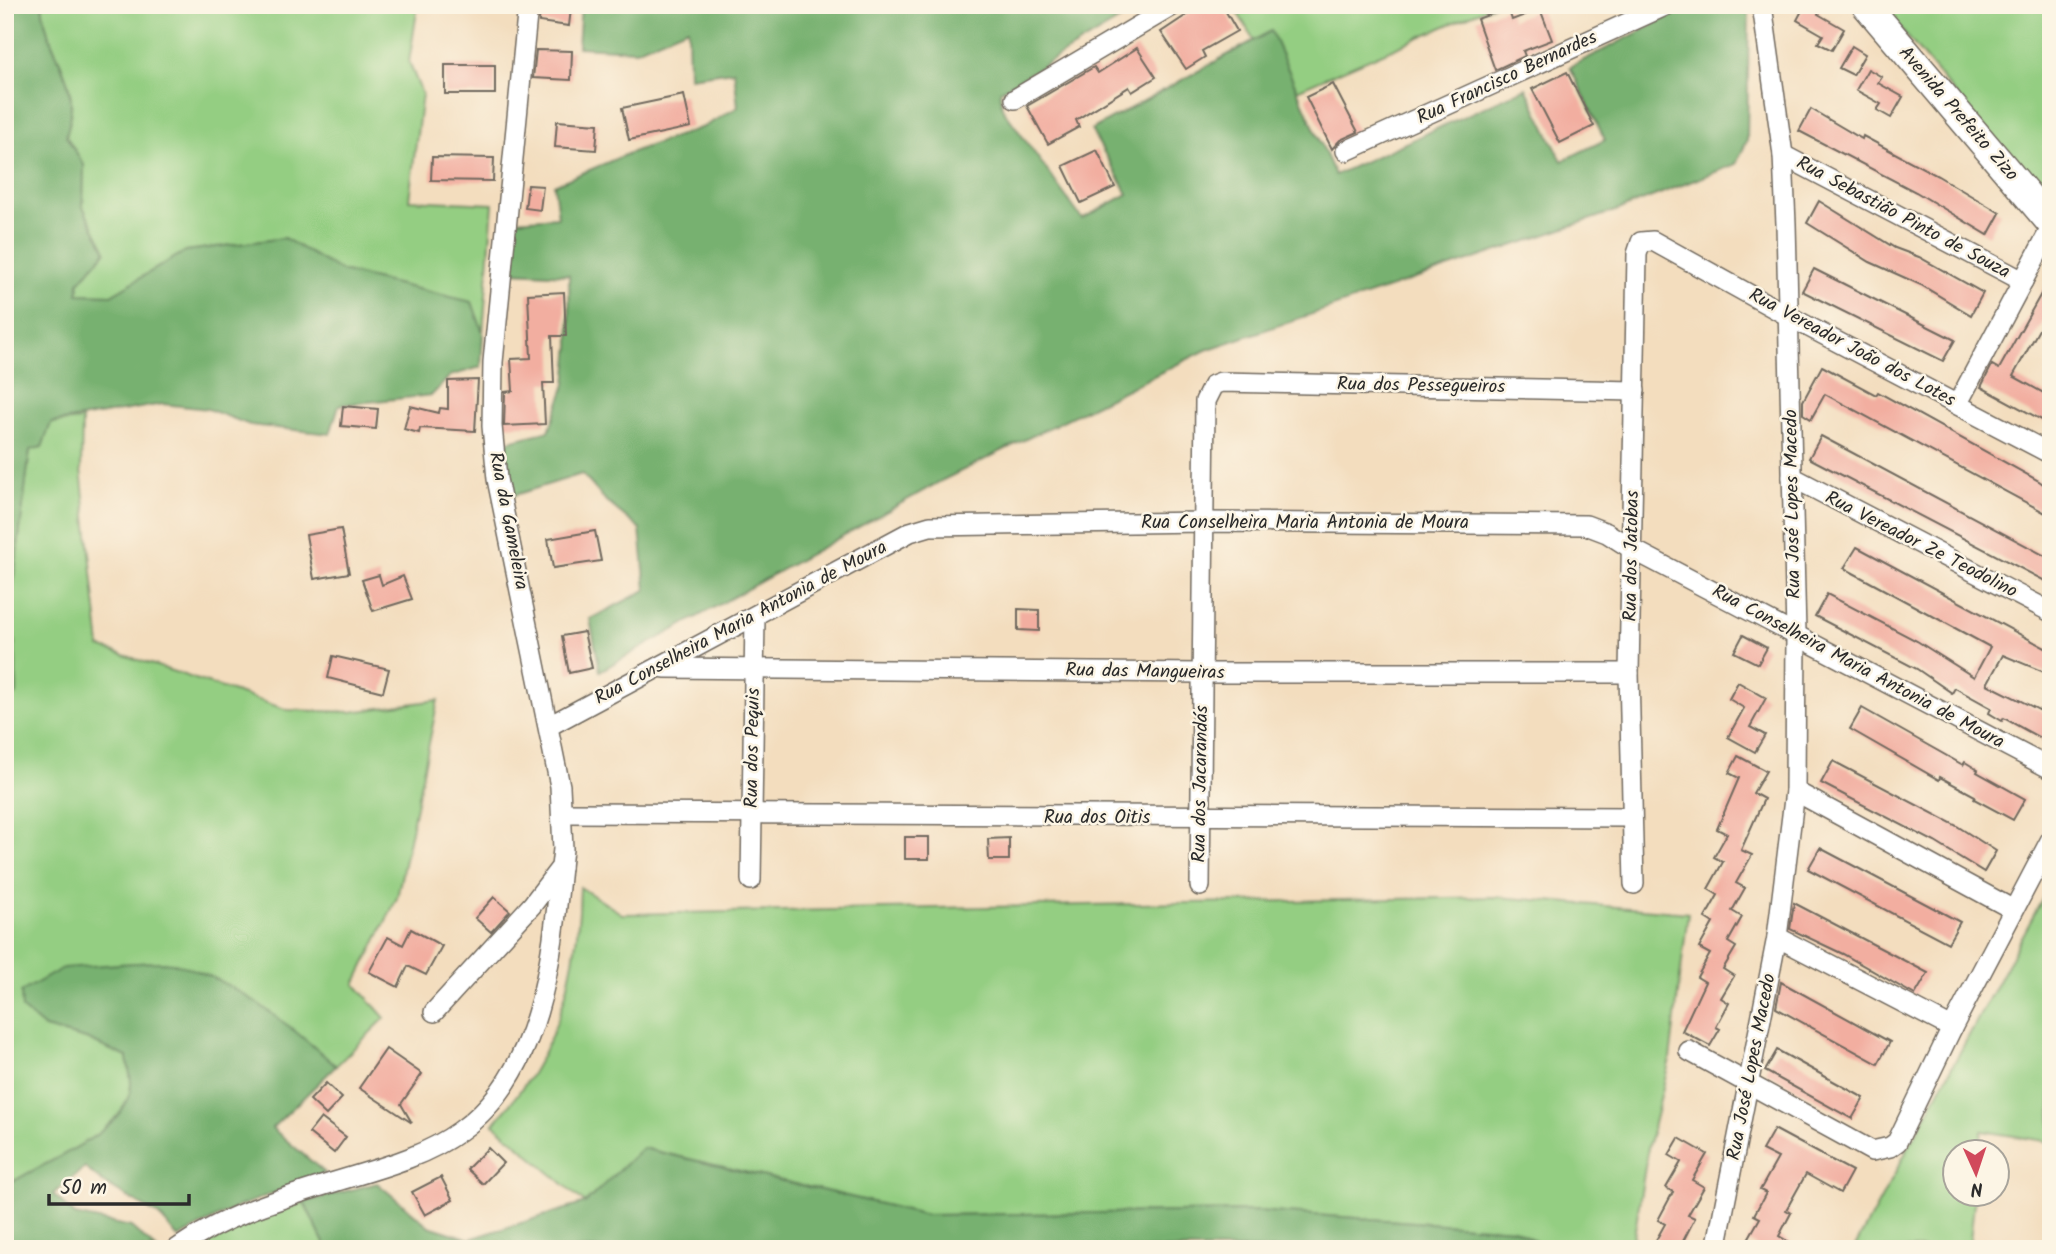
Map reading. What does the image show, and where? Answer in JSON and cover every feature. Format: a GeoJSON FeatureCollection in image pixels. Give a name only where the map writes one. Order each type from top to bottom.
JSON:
{"type":"FeatureCollection","features":[{"type":"Feature","properties":{"kind":"main road","name":"Avenida Prefeito Zizo"},"geometry":{"type":"LineString","coordinates":[[1866,5],[2051,226]]}},
{"type":"Feature","properties":{"kind":"street","name":"Rua da Gameleira"},"geometry":{"type":"LineString","coordinates":[[177,1249],[237,1216],[411,1158],[459,1132],[493,1104],[527,1044],[544,991],[561,867],[562,813],[549,726],[497,479],[492,426],[493,362],[528,5]]}},
{"type":"Feature","properties":{"kind":"street"},"geometry":{"type":"LineString","coordinates":[[1015,99],[1174,5]]}},
{"type":"Feature","properties":{"kind":"street","name":"Rua Francisco Bernardes"},"geometry":{"type":"LineString","coordinates":[[1346,151],[1667,5]]}},
{"type":"Feature","properties":{"kind":"street","name":"Rua José Lopes Macedo"},"geometry":{"type":"LineString","coordinates":[[1716,1249],[1777,937],[1795,791],[1796,633],[1790,317],[1783,155],[1762,5]]}},
{"type":"Feature","properties":{"kind":"street","name":"Rua Sebastião Pinto de Souza"},"geometry":{"type":"LineString","coordinates":[[1783,155],[2023,281]]}},
{"type":"Feature","properties":{"kind":"street"},"geometry":{"type":"LineString","coordinates":[[1958,404],[2051,226]]}},
{"type":"Feature","properties":{"kind":"street","name":"Rua dos Jatobas"},"geometry":{"type":"LineString","coordinates":[[1634,884],[1629,673],[1638,247],[1646,240],[1653,241]]}},
{"type":"Feature","properties":{"kind":"street","name":"Rua Vereador João dos Lotes"},"geometry":{"type":"LineString","coordinates":[[1653,241],[1790,317],[2051,454]]}},
{"type":"Feature","properties":{"kind":"street","name":"Rua dos Pessegueiros"},"geometry":{"type":"LineString","coordinates":[[1210,388],[1221,382],[1635,391]]}},
{"type":"Feature","properties":{"kind":"street","name":"Rua dos Jacarandás"},"geometry":{"type":"LineString","coordinates":[[1200,886],[1205,401],[1210,388]]}},
{"type":"Feature","properties":{"kind":"street","name":"Rua Vereador Ze Teodolino"},"geometry":{"type":"LineString","coordinates":[[1792,477],[2051,612]]}},
{"type":"Feature","properties":{"kind":"street","name":"Rua Conselheira Maria Antonia de Moura"},"geometry":{"type":"LineString","coordinates":[[549,726],[910,532],[930,526],[1204,522],[1586,525],[1607,533],[1632,549],[2051,769]]}},
{"type":"Feature","properties":{"kind":"street","name":"Rua dos Pequis"},"geometry":{"type":"LineString","coordinates":[[751,880],[755,617]]}},
{"type":"Feature","properties":{"kind":"street","name":"Rua das Mangueiras"},"geometry":{"type":"LineString","coordinates":[[660,668],[1202,673],[1629,673]]}},
{"type":"Feature","properties":{"kind":"street"},"geometry":{"type":"LineString","coordinates":[[1795,791],[2012,909]]}},
{"type":"Feature","properties":{"kind":"street","name":"Rua dos Oitis"},"geometry":{"type":"LineString","coordinates":[[562,813],[1200,818],[1632,817]]}},
{"type":"Feature","properties":{"kind":"street"},"geometry":{"type":"LineString","coordinates":[[1689,1051],[1748,1086],[1872,1151],[1890,1147],[1897,1142],[2012,909],[2051,839]]}},
{"type":"Feature","properties":{"kind":"street"},"geometry":{"type":"LineString","coordinates":[[434,1012],[532,905],[561,867]]}},
{"type":"Feature","properties":{"kind":"street"},"geometry":{"type":"LineString","coordinates":[[1777,937],[1952,1028]]}},
{"type":"Feature","properties":{"kind":"green space"},"geometry":{"type":"Polygon","coordinates":[[[5,5],[42,5],[50,40],[68,83],[71,99],[66,136],[84,165],[83,207],[106,251],[79,282],[78,294],[111,295],[186,251],[284,238],[341,271],[472,302],[483,333],[481,367],[450,376],[432,395],[339,405],[330,434],[250,425],[208,409],[163,404],[51,423],[42,447],[30,450],[12,594],[17,694],[5,702],[5,5]]]}},
{"type":"Feature","properties":{"kind":"green space"},"geometry":{"type":"Polygon","coordinates":[[[42,5],[418,5],[409,62],[422,94],[409,200],[493,204],[483,333],[472,302],[341,271],[284,238],[186,251],[111,295],[78,294],[79,282],[106,251],[83,207],[84,165],[66,136],[71,116],[68,83],[45,23],[42,5]]]}},
{"type":"Feature","properties":{"kind":"green space"},"geometry":{"type":"Polygon","coordinates":[[[581,5],[1145,5],[1000,91],[1002,108],[1082,219],[1128,194],[1091,130],[1271,31],[1335,175],[1526,88],[1562,161],[1605,140],[1570,67],[1692,5],[1749,5],[1747,141],[1736,164],[1621,209],[1206,350],[943,480],[600,671],[590,619],[646,590],[640,529],[606,501],[582,474],[509,497],[505,442],[549,431],[566,384],[570,345],[569,275],[512,272],[515,220],[558,217],[554,185],[632,152],[703,127],[738,107],[734,71],[689,77],[688,28],[636,50],[578,47],[581,5]]]}},
{"type":"Feature","properties":{"kind":"green space"},"geometry":{"type":"Polygon","coordinates":[[[1233,5],[1494,5],[1297,90],[1271,32],[1254,40],[1233,5]]]}},
{"type":"Feature","properties":{"kind":"green space"},"geometry":{"type":"Polygon","coordinates":[[[1881,5],[2051,5],[2051,210],[1881,5]]]}},
{"type":"Feature","properties":{"kind":"green space"},"geometry":{"type":"Polygon","coordinates":[[[82,420],[81,469],[100,647],[288,710],[351,712],[438,700],[397,898],[355,984],[385,1018],[336,1066],[260,1007],[219,983],[175,963],[45,1028],[86,1039],[127,1057],[131,1085],[127,1102],[117,1117],[85,1142],[16,1180],[5,1183],[5,702],[17,693],[12,594],[30,449],[42,447],[51,423],[82,420]]]}},
{"type":"Feature","properties":{"kind":"green space"},"geometry":{"type":"Polygon","coordinates":[[[2051,883],[2051,1142],[1982,1131],[1981,1138],[1940,1138],[1940,1208],[1974,1208],[1969,1249],[1854,1249],[2051,883]]]}},
{"type":"Feature","properties":{"kind":"green space"},"geometry":{"type":"Polygon","coordinates":[[[580,887],[622,914],[1498,897],[1688,913],[1670,1059],[1648,1148],[1632,1249],[1549,1249],[1514,1229],[1257,1211],[927,1215],[643,1148],[585,1203],[494,1124],[533,1072],[554,1029],[573,959],[580,887]]]}},
{"type":"Feature","properties":{"kind":"green space"},"geometry":{"type":"Polygon","coordinates":[[[171,963],[219,981],[261,1006],[336,1066],[272,1128],[325,1173],[235,1208],[178,1238],[158,1215],[110,1187],[85,1167],[53,1194],[75,1215],[131,1227],[156,1249],[5,1249],[5,1183],[67,1153],[102,1130],[117,1117],[127,1102],[131,1085],[127,1057],[86,1039],[45,1028],[22,1009],[21,992],[63,968],[171,963]]]}},
{"type":"Feature","properties":{"kind":"green space"},"geometry":{"type":"Polygon","coordinates":[[[642,1148],[927,1215],[1257,1211],[1514,1229],[1549,1249],[327,1249],[304,1202],[377,1183],[429,1226],[470,1239],[585,1203],[642,1148]]]}},
{"type":"Feature","properties":{"kind":"green space"},"geometry":{"type":"Polygon","coordinates":[[[304,1202],[327,1249],[197,1249],[242,1226],[304,1202]]]}},
{"type":"Feature","properties":{"kind":"building"},"geometry":{"type":"Polygon","coordinates":[[[540,5],[571,8],[569,26],[539,22],[540,5]]]}},
{"type":"Feature","properties":{"kind":"building"},"geometry":{"type":"Polygon","coordinates":[[[1186,5],[1222,5],[1237,31],[1202,51],[1205,57],[1186,69],[1161,32],[1188,14],[1186,5]]]}},
{"type":"Feature","properties":{"kind":"building"},"geometry":{"type":"Polygon","coordinates":[[[1805,5],[1823,5],[1818,14],[1844,29],[1832,50],[1818,43],[1823,35],[1797,20],[1805,5]]]}},
{"type":"Feature","properties":{"kind":"building"},"geometry":{"type":"Polygon","coordinates":[[[1508,8],[1512,20],[1540,9],[1552,40],[1523,51],[1525,56],[1495,70],[1477,19],[1508,8]]]}},
{"type":"Feature","properties":{"kind":"building"},"geometry":{"type":"Polygon","coordinates":[[[1852,46],[1865,54],[1853,75],[1839,68],[1852,46]]]}},
{"type":"Feature","properties":{"kind":"building"},"geometry":{"type":"Polygon","coordinates":[[[1137,48],[1156,77],[1132,92],[1129,87],[1076,120],[1079,127],[1048,144],[1027,106],[1094,67],[1098,73],[1137,48]]]}},
{"type":"Feature","properties":{"kind":"building"},"geometry":{"type":"Polygon","coordinates":[[[536,50],[572,51],[571,80],[533,78],[536,50]]]}},
{"type":"Feature","properties":{"kind":"building"},"geometry":{"type":"Polygon","coordinates":[[[445,65],[495,65],[495,94],[445,94],[445,65]]]}},
{"type":"Feature","properties":{"kind":"building"},"geometry":{"type":"Polygon","coordinates":[[[1868,69],[1882,77],[1878,83],[1903,97],[1891,118],[1877,110],[1881,104],[1856,90],[1868,69]]]}},
{"type":"Feature","properties":{"kind":"building"},"geometry":{"type":"Polygon","coordinates":[[[1567,72],[1594,126],[1560,143],[1532,89],[1567,72]]]}},
{"type":"Feature","properties":{"kind":"building"},"geometry":{"type":"Polygon","coordinates":[[[1333,84],[1358,132],[1340,140],[1332,149],[1306,97],[1333,84]]]}},
{"type":"Feature","properties":{"kind":"building"},"geometry":{"type":"Polygon","coordinates":[[[684,95],[691,127],[629,140],[622,108],[684,95]]]}},
{"type":"Feature","properties":{"kind":"building"},"geometry":{"type":"Polygon","coordinates":[[[1811,109],[1862,139],[1863,136],[1938,176],[2000,213],[1988,235],[1916,192],[1799,131],[1811,109]]]}},
{"type":"Feature","properties":{"kind":"building"},"geometry":{"type":"Polygon","coordinates":[[[557,121],[598,124],[596,150],[555,147],[557,121]]]}},
{"type":"Feature","properties":{"kind":"building"},"geometry":{"type":"Polygon","coordinates":[[[1097,150],[1115,187],[1081,203],[1063,166],[1097,150]]]}},
{"type":"Feature","properties":{"kind":"building"},"geometry":{"type":"Polygon","coordinates":[[[432,157],[494,158],[493,181],[431,180],[432,157]]]}},
{"type":"Feature","properties":{"kind":"building"},"geometry":{"type":"Polygon","coordinates":[[[528,185],[543,186],[540,210],[525,208],[528,185]]]}},
{"type":"Feature","properties":{"kind":"building"},"geometry":{"type":"Polygon","coordinates":[[[1819,201],[1895,248],[1919,257],[1983,293],[1971,315],[1921,285],[1870,262],[1807,223],[1819,201]]]}},
{"type":"Feature","properties":{"kind":"building"},"geometry":{"type":"Polygon","coordinates":[[[1814,269],[1955,340],[1943,361],[1802,291],[1814,269]]]}},
{"type":"Feature","properties":{"kind":"building"},"geometry":{"type":"Polygon","coordinates":[[[2051,276],[2051,308],[2013,376],[2051,397],[2051,425],[1981,387],[1992,365],[1999,369],[2051,276]]]}},
{"type":"Feature","properties":{"kind":"building"},"geometry":{"type":"Polygon","coordinates":[[[564,292],[566,336],[552,336],[554,383],[543,383],[545,424],[504,426],[505,392],[513,391],[511,359],[531,358],[528,294],[564,292]]]}},
{"type":"Feature","properties":{"kind":"building"},"geometry":{"type":"Polygon","coordinates":[[[1822,366],[1876,395],[1878,392],[2039,481],[2051,490],[2051,516],[1825,394],[1811,419],[1803,414],[1803,401],[1822,366]]]}},
{"type":"Feature","properties":{"kind":"building"},"geometry":{"type":"Polygon","coordinates":[[[478,380],[475,431],[420,428],[419,433],[404,429],[410,406],[439,413],[440,408],[448,409],[448,381],[478,380]]]}},
{"type":"Feature","properties":{"kind":"building"},"geometry":{"type":"Polygon","coordinates":[[[343,406],[378,409],[376,429],[341,426],[343,406]]]}},
{"type":"Feature","properties":{"kind":"building"},"geometry":{"type":"Polygon","coordinates":[[[1821,436],[2051,559],[2051,571],[2045,581],[1809,458],[1821,436]]]}},
{"type":"Feature","properties":{"kind":"building"},"geometry":{"type":"Polygon","coordinates":[[[341,529],[349,573],[314,579],[306,535],[341,529]]]}},
{"type":"Feature","properties":{"kind":"building"},"geometry":{"type":"Polygon","coordinates":[[[595,531],[601,561],[553,568],[548,539],[595,531]]]}},
{"type":"Feature","properties":{"kind":"building"},"geometry":{"type":"Polygon","coordinates":[[[1857,547],[2051,651],[2051,675],[2003,655],[1987,684],[2051,716],[2051,744],[2004,718],[2002,721],[1989,713],[1991,708],[1955,688],[1952,693],[1917,669],[1815,616],[1827,594],[1917,641],[1974,677],[1990,647],[1844,568],[1857,547]]]}},
{"type":"Feature","properties":{"kind":"building"},"geometry":{"type":"Polygon","coordinates":[[[379,575],[382,585],[403,576],[412,599],[373,611],[362,580],[379,575]]]}},
{"type":"Feature","properties":{"kind":"building"},"geometry":{"type":"Polygon","coordinates":[[[1018,609],[1039,610],[1039,631],[1018,630],[1018,609]]]}},
{"type":"Feature","properties":{"kind":"building"},"geometry":{"type":"Polygon","coordinates":[[[584,632],[592,668],[569,673],[562,636],[584,632]]]}},
{"type":"Feature","properties":{"kind":"building"},"geometry":{"type":"Polygon","coordinates":[[[1743,635],[1767,648],[1758,664],[1734,652],[1743,635]]]}},
{"type":"Feature","properties":{"kind":"building"},"geometry":{"type":"Polygon","coordinates":[[[333,656],[389,669],[383,692],[328,678],[333,656]]]}},
{"type":"Feature","properties":{"kind":"building"},"geometry":{"type":"Polygon","coordinates":[[[1738,682],[1766,698],[1750,727],[1765,735],[1755,752],[1728,737],[1744,708],[1729,699],[1738,682]]]}},
{"type":"Feature","properties":{"kind":"building"},"geometry":{"type":"Polygon","coordinates":[[[1862,708],[1963,765],[1965,762],[1978,770],[1977,772],[2025,799],[2013,820],[1974,799],[1975,796],[1940,777],[1939,780],[1850,729],[1862,708]]]}},
{"type":"Feature","properties":{"kind":"building"},"geometry":{"type":"Polygon","coordinates":[[[1738,756],[1766,771],[1753,793],[1764,799],[1741,850],[1752,855],[1736,883],[1745,888],[1732,911],[1742,917],[1728,942],[1736,947],[1723,969],[1734,976],[1721,998],[1729,1003],[1716,1027],[1720,1029],[1710,1046],[1682,1031],[1705,982],[1697,977],[1710,954],[1699,948],[1713,923],[1705,918],[1718,895],[1708,889],[1723,862],[1714,857],[1727,834],[1717,829],[1739,778],[1729,773],[1738,756]]]}},
{"type":"Feature","properties":{"kind":"building"},"geometry":{"type":"Polygon","coordinates":[[[1833,761],[1957,826],[1996,851],[1984,872],[1935,842],[1821,783],[1833,761]]]}},
{"type":"Feature","properties":{"kind":"building"},"geometry":{"type":"Polygon","coordinates":[[[905,837],[929,837],[929,859],[905,859],[905,837]]]}},
{"type":"Feature","properties":{"kind":"building"},"geometry":{"type":"Polygon","coordinates":[[[1009,838],[1009,860],[989,860],[988,839],[1009,838]]]}},
{"type":"Feature","properties":{"kind":"building"},"geometry":{"type":"Polygon","coordinates":[[[1820,848],[1960,922],[1948,943],[1808,869],[1820,848]]]}},
{"type":"Feature","properties":{"kind":"building"},"geometry":{"type":"Polygon","coordinates":[[[494,897],[510,911],[491,932],[475,918],[494,897]]]}},
{"type":"Feature","properties":{"kind":"building"},"geometry":{"type":"Polygon","coordinates":[[[1794,903],[1928,973],[1915,995],[1843,954],[1790,929],[1794,903]]]}},
{"type":"Feature","properties":{"kind":"building"},"geometry":{"type":"Polygon","coordinates":[[[411,929],[442,946],[426,975],[408,966],[398,987],[369,972],[388,937],[403,945],[411,929]]]}},
{"type":"Feature","properties":{"kind":"building"},"geometry":{"type":"Polygon","coordinates":[[[1781,982],[1890,1042],[1878,1064],[1776,1008],[1781,982]]]}},
{"type":"Feature","properties":{"kind":"building"},"geometry":{"type":"Polygon","coordinates":[[[386,1049],[422,1074],[401,1104],[412,1123],[359,1088],[386,1049]]]}},
{"type":"Feature","properties":{"kind":"building"},"geometry":{"type":"Polygon","coordinates":[[[1777,1050],[1864,1098],[1852,1119],[1765,1071],[1777,1050]]]}},
{"type":"Feature","properties":{"kind":"building"},"geometry":{"type":"Polygon","coordinates":[[[326,1083],[342,1098],[326,1115],[310,1100],[326,1083]]]}},
{"type":"Feature","properties":{"kind":"building"},"geometry":{"type":"Polygon","coordinates":[[[321,1118],[346,1137],[334,1153],[309,1133],[321,1118]]]}},
{"type":"Feature","properties":{"kind":"building"},"geometry":{"type":"Polygon","coordinates":[[[1774,1129],[1852,1171],[1840,1193],[1806,1174],[1786,1210],[1791,1213],[1779,1236],[1801,1249],[1761,1249],[1747,1241],[1760,1218],[1754,1215],[1766,1193],[1760,1190],[1778,1158],[1762,1150],[1774,1129]]]}},
{"type":"Feature","properties":{"kind":"building"},"geometry":{"type":"Polygon","coordinates":[[[1679,1138],[1707,1154],[1692,1180],[1704,1187],[1688,1215],[1695,1218],[1679,1249],[1651,1249],[1665,1224],[1658,1220],[1673,1192],[1666,1188],[1681,1162],[1669,1155],[1679,1138]]]}},
{"type":"Feature","properties":{"kind":"building"},"geometry":{"type":"Polygon","coordinates":[[[488,1148],[503,1163],[483,1184],[467,1169],[488,1148]]]}},
{"type":"Feature","properties":{"kind":"building"},"geometry":{"type":"Polygon","coordinates":[[[441,1177],[453,1200],[425,1215],[412,1192],[441,1177]]]}}]}
